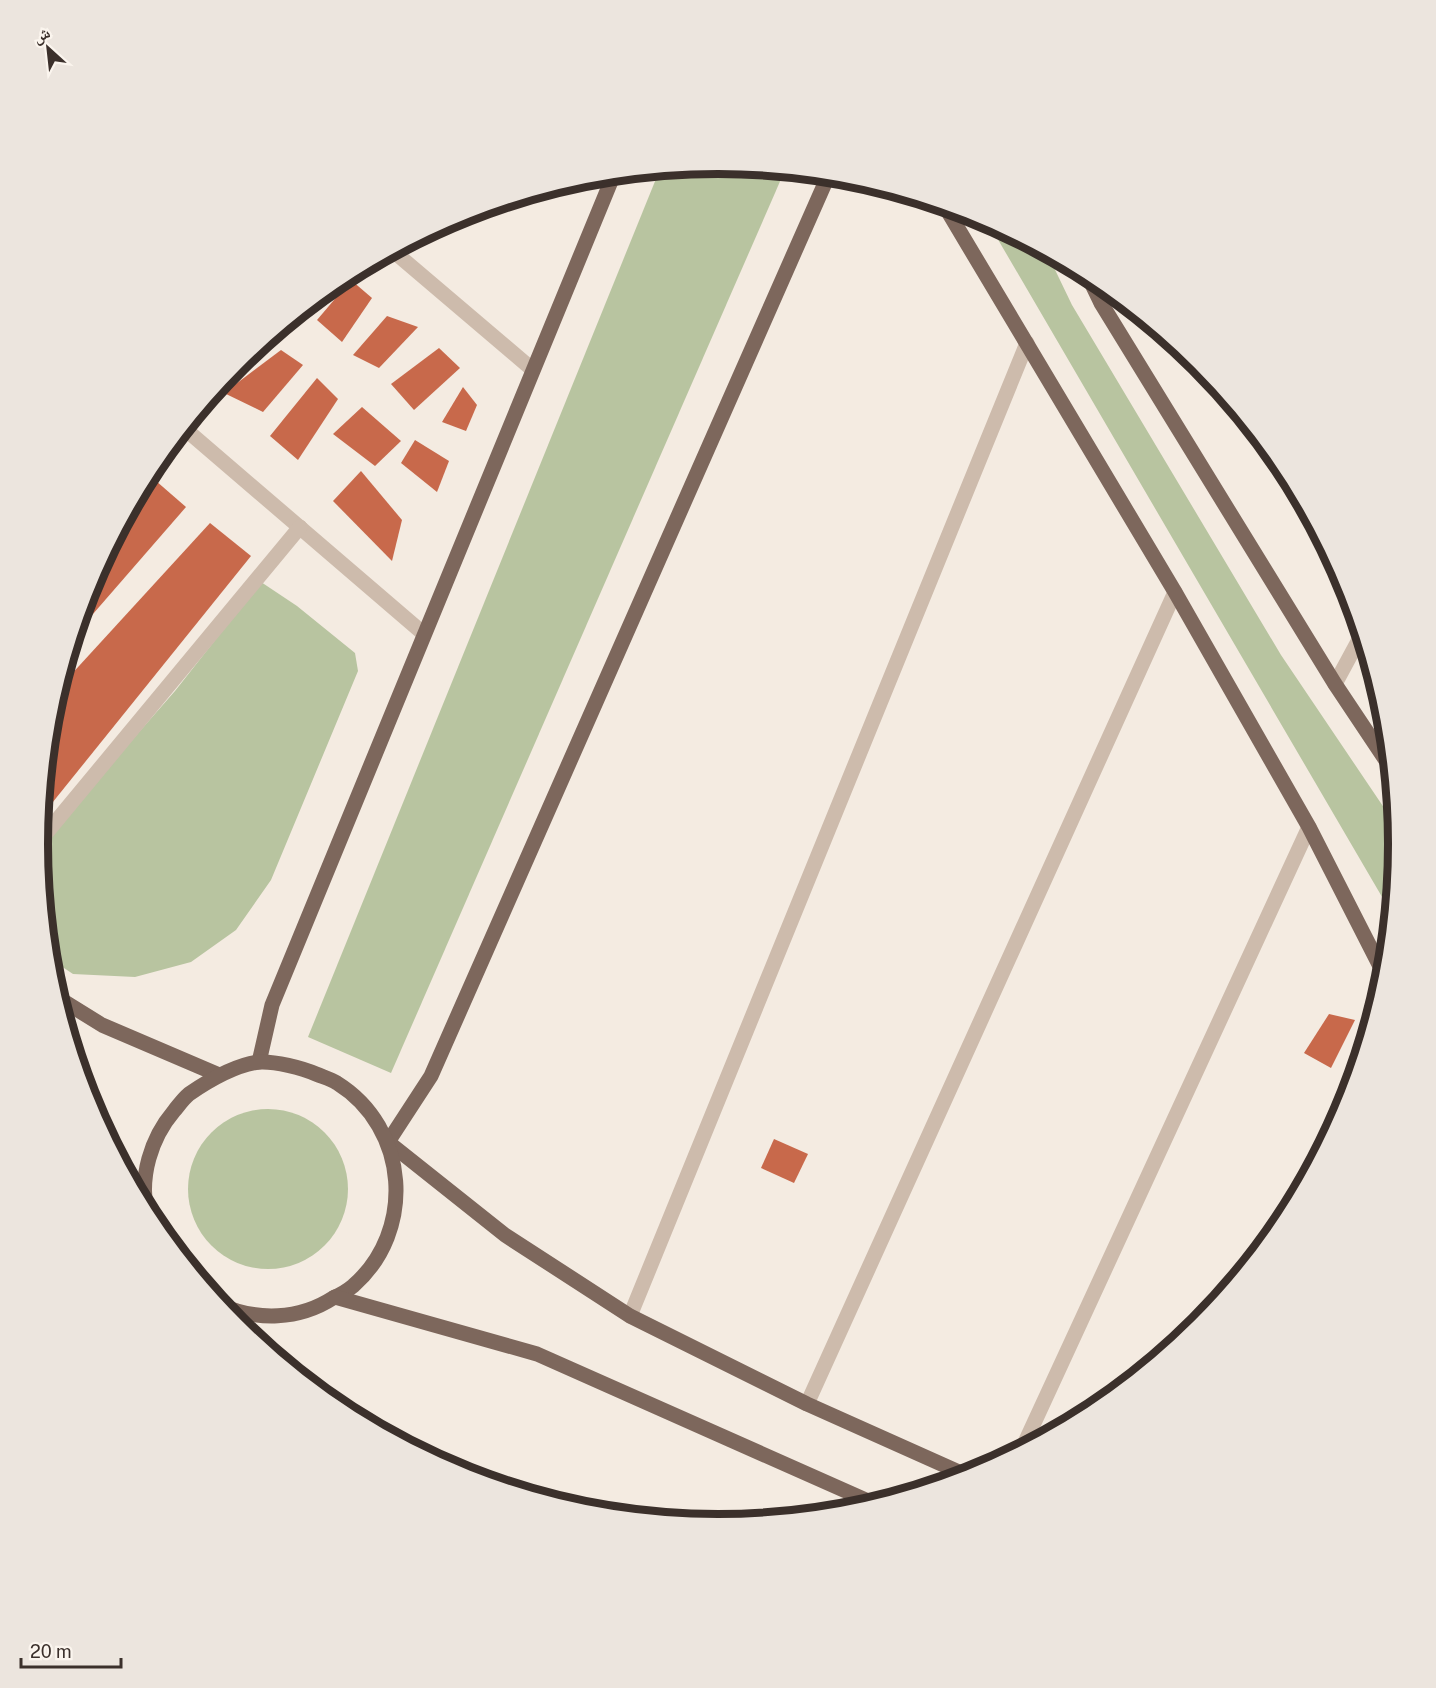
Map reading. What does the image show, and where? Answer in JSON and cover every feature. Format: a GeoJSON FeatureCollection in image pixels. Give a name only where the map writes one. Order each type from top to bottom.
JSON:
{"type":"FeatureCollection","features":[{"type":"Feature","properties":{"kind":"main road"},"geometry":{"type":"LineString","coordinates":[[259,1062],[272,1005],[610,183]]}},
{"type":"Feature","properties":{"kind":"main road"},"geometry":{"type":"LineString","coordinates":[[388,1142],[431,1076],[825,183]]}},
{"type":"Feature","properties":{"kind":"main road"},"geometry":{"type":"LineString","coordinates":[[951,217],[1175,592],[1309,827],[1377,961]]}},
{"type":"Feature","properties":{"kind":"main road"},"geometry":{"type":"LineString","coordinates":[[1096,291],[1335,684],[1381,754]]}},
{"type":"Feature","properties":{"kind":"main road"},"geometry":{"type":"LineString","coordinates":[[68,1004],[102,1025],[219,1075]]}},
{"type":"Feature","properties":{"kind":"main road"},"geometry":{"type":"LineString","coordinates":[[146,1192],[147,1161],[162,1126],[186,1096],[219,1075],[259,1062],[301,1068],[337,1083],[367,1108],[388,1142],[397,1180],[394,1220],[378,1256],[352,1287],[319,1308],[280,1317],[240,1314]]}},
{"type":"Feature","properties":{"kind":"main road"},"geometry":{"type":"LineString","coordinates":[[388,1142],[505,1235],[630,1316],[807,1404],[955,1470]]}},
{"type":"Feature","properties":{"kind":"main road"},"geometry":{"type":"LineString","coordinates":[[335,1297],[537,1354],[862,1498]]}},
{"type":"Feature","properties":{"kind":"street"},"geometry":{"type":"LineString","coordinates":[[399,256],[533,370]]}},
{"type":"Feature","properties":{"kind":"street"},"geometry":{"type":"LineString","coordinates":[[1101,303],[1107,299]]}},
{"type":"Feature","properties":{"kind":"street"},"geometry":{"type":"LineString","coordinates":[[630,1316],[1028,343]]}},
{"type":"Feature","properties":{"kind":"street"},"geometry":{"type":"LineString","coordinates":[[189,433],[424,634]]}},
{"type":"Feature","properties":{"kind":"street"},"geometry":{"type":"LineString","coordinates":[[48,831],[300,527]]}},
{"type":"Feature","properties":{"kind":"street"},"geometry":{"type":"LineString","coordinates":[[807,1404],[1175,592]]}},
{"type":"Feature","properties":{"kind":"street"},"geometry":{"type":"LineString","coordinates":[[1335,684],[1357,644]]}},
{"type":"Feature","properties":{"kind":"street"},"geometry":{"type":"LineString","coordinates":[[1027,1438],[1309,827]]}},
{"type":"Feature","properties":{"kind":"green space"},"geometry":{"type":"Polygon","coordinates":[[[718,174],[782,177],[391,1073],[308,1037],[657,177],[718,174]]]}},
{"type":"Feature","properties":{"kind":"green space"},"geometry":{"type":"Polygon","coordinates":[[[995,234],[1052,263],[1072,305],[1281,655],[1387,813],[1385,903],[995,234]]]}},
{"type":"Feature","properties":{"kind":"green space"},"geometry":{"type":"Polygon","coordinates":[[[261,582],[297,606],[355,653],[358,671],[271,880],[236,930],[191,962],[135,977],[73,974],[59,965],[49,888],[48,841],[175,691],[261,582]]]}},
{"type":"Feature","properties":{"kind":"green space"},"geometry":{"type":"Polygon","coordinates":[[[268,1109],[298,1115],[324,1133],[342,1159],[348,1189],[342,1219],[324,1245],[298,1263],[268,1269],[238,1263],[212,1245],[194,1219],[188,1189],[194,1159],[212,1133],[238,1115],[268,1109]]]}},
{"type":"Feature","properties":{"kind":"building"},"geometry":{"type":"Polygon","coordinates":[[[354,282],[372,298],[342,342],[317,320],[344,289],[354,282]]]}},
{"type":"Feature","properties":{"kind":"building"},"geometry":{"type":"Polygon","coordinates":[[[387,316],[418,327],[379,368],[353,355],[387,316]]]}},
{"type":"Feature","properties":{"kind":"building"},"geometry":{"type":"Polygon","coordinates":[[[439,348],[460,368],[414,410],[391,384],[439,348]]]}},
{"type":"Feature","properties":{"kind":"building"},"geometry":{"type":"Polygon","coordinates":[[[281,350],[303,365],[263,412],[224,393],[281,350]]]}},
{"type":"Feature","properties":{"kind":"building"},"geometry":{"type":"Polygon","coordinates":[[[317,378],[338,399],[298,460],[270,436],[317,378]]]}},
{"type":"Feature","properties":{"kind":"building"},"geometry":{"type":"Polygon","coordinates":[[[463,387],[477,405],[466,431],[442,422],[463,387]]]}},
{"type":"Feature","properties":{"kind":"building"},"geometry":{"type":"Polygon","coordinates":[[[362,407],[401,441],[375,466],[333,434],[362,407]]]}},
{"type":"Feature","properties":{"kind":"building"},"geometry":{"type":"Polygon","coordinates":[[[415,440],[449,461],[437,492],[401,463],[415,440]]]}},
{"type":"Feature","properties":{"kind":"building"},"geometry":{"type":"Polygon","coordinates":[[[361,471],[402,520],[392,561],[333,501],[361,471]]]}},
{"type":"Feature","properties":{"kind":"building"},"geometry":{"type":"Polygon","coordinates":[[[156,481],[186,507],[87,621],[117,548],[156,481]]]}},
{"type":"Feature","properties":{"kind":"building"},"geometry":{"type":"Polygon","coordinates":[[[210,523],[251,556],[49,807],[61,713],[70,676],[210,523]]]}},
{"type":"Feature","properties":{"kind":"building"},"geometry":{"type":"Polygon","coordinates":[[[1329,1014],[1355,1020],[1331,1068],[1304,1053],[1329,1014]]]}},
{"type":"Feature","properties":{"kind":"building"},"geometry":{"type":"Polygon","coordinates":[[[774,1139],[808,1154],[794,1183],[761,1168],[774,1139]]]}}]}
